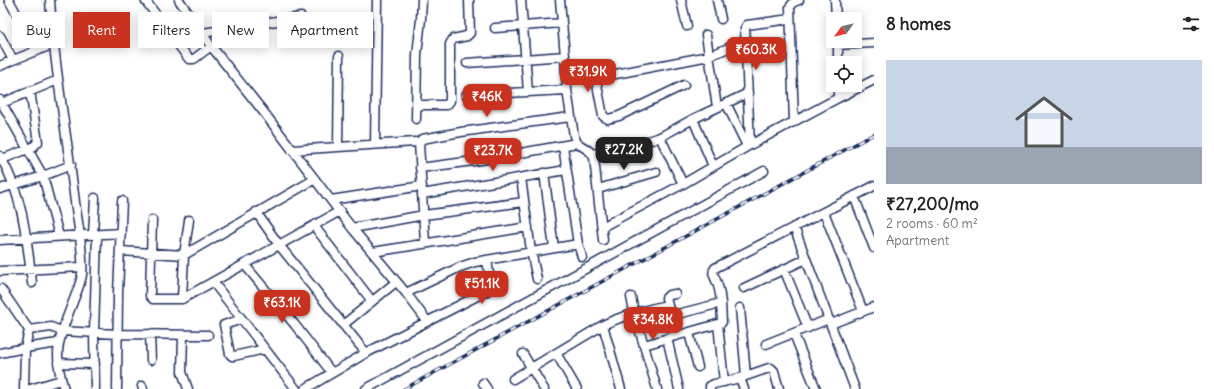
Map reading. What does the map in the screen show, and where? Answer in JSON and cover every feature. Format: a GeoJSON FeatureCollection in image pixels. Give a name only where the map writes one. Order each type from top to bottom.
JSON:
{"type":"FeatureCollection","features":[{"type":"Feature","properties":{"kind":"street"},"geometry":{"type":"LineString","coordinates":[[9,0],[36,50]]}},
{"type":"Feature","properties":{"kind":"street"},"geometry":{"type":"LineString","coordinates":[[50,0],[51,12]]}},
{"type":"Feature","properties":{"kind":"street"},"geometry":{"type":"LineString","coordinates":[[145,0],[189,59],[194,59],[211,46]]}},
{"type":"Feature","properties":{"kind":"street"},"geometry":{"type":"LineString","coordinates":[[179,0],[187,12]]}},
{"type":"Feature","properties":{"kind":"street"},"geometry":{"type":"LineString","coordinates":[[375,144],[377,0]]}},
{"type":"Feature","properties":{"kind":"street"},"geometry":{"type":"LineString","coordinates":[[416,119],[418,49],[422,0]]}},
{"type":"Feature","properties":{"kind":"street"},"geometry":{"type":"LineString","coordinates":[[417,105],[447,104],[450,101],[450,44],[453,39],[467,36],[470,33],[470,0]]}},
{"type":"Feature","properties":{"kind":"street"},"geometry":{"type":"LineString","coordinates":[[521,0],[524,58],[528,92]]}},
{"type":"Feature","properties":{"kind":"street"},"geometry":{"type":"LineString","coordinates":[[560,0],[570,117],[577,143],[588,150],[594,158],[603,240]]}},
{"type":"Feature","properties":{"kind":"street"},"geometry":{"type":"LineString","coordinates":[[681,0],[687,26]]}},
{"type":"Feature","properties":{"kind":"street"},"geometry":{"type":"LineString","coordinates":[[717,0],[721,19]]}},
{"type":"Feature","properties":{"kind":"street"},"geometry":{"type":"LineString","coordinates":[[794,122],[790,7],[794,2],[799,0]]}},
{"type":"Feature","properties":{"kind":"street"},"geometry":{"type":"LineString","coordinates":[[835,0],[836,12]]}},
{"type":"Feature","properties":{"kind":"street"},"geometry":{"type":"LineString","coordinates":[[749,146],[745,28],[747,25],[790,19]]}},
{"type":"Feature","properties":{"kind":"street"},"geometry":{"type":"LineString","coordinates":[[204,33],[277,21]]}},
{"type":"Feature","properties":{"kind":"street"},"geometry":{"type":"LineString","coordinates":[[495,28],[562,23]]}},
{"type":"Feature","properties":{"kind":"street"},"geometry":{"type":"LineString","coordinates":[[706,35],[717,107]]}},
{"type":"Feature","properties":{"kind":"street"},"geometry":{"type":"LineString","coordinates":[[0,36],[13,60]]}},
{"type":"Feature","properties":{"kind":"street"},"geometry":{"type":"LineString","coordinates":[[204,36],[352,228],[373,252],[427,321]]}},
{"type":"Feature","properties":{"kind":"street"},"geometry":{"type":"LineString","coordinates":[[595,78],[709,56],[745,41]]}},
{"type":"Feature","properties":{"kind":"street"},"geometry":{"type":"LineString","coordinates":[[862,43],[874,43]]}},
{"type":"Feature","properties":{"kind":"street"},"geometry":{"type":"LineString","coordinates":[[0,66],[42,48]]}},
{"type":"Feature","properties":{"kind":"street"},"geometry":{"type":"LineString","coordinates":[[54,48],[80,235],[82,267],[80,286],[61,331],[58,343],[58,363],[64,389]]}},
{"type":"Feature","properties":{"kind":"street"},"geometry":{"type":"LineString","coordinates":[[338,146],[339,56]]}},
{"type":"Feature","properties":{"kind":"street"},"geometry":{"type":"LineString","coordinates":[[466,63],[565,56]]}},
{"type":"Feature","properties":{"kind":"street"},"geometry":{"type":"LineString","coordinates":[[566,69],[591,66],[594,69],[603,116],[608,119],[618,116],[684,85]]}},
{"type":"Feature","properties":{"kind":"street"},"geometry":{"type":"LineString","coordinates":[[58,80],[1,101],[43,176],[59,236]]}},
{"type":"Feature","properties":{"kind":"street"},"geometry":{"type":"LineString","coordinates":[[602,227],[683,184],[749,146],[874,80]]}},
{"type":"Feature","properties":{"kind":"street"},"geometry":{"type":"LineString","coordinates":[[466,94],[567,90]]}},
{"type":"Feature","properties":{"kind":"street"},"geometry":{"type":"LineString","coordinates":[[30,91],[39,139],[37,144],[1,159],[14,185],[23,220],[27,239],[32,283]]}},
{"type":"Feature","properties":{"kind":"street"},"geometry":{"type":"LineString","coordinates":[[838,92],[838,98]]}},
{"type":"Feature","properties":{"kind":"street"},"geometry":{"type":"LineString","coordinates":[[592,154],[660,137],[692,119],[748,93]]}},
{"type":"Feature","properties":{"kind":"street"},"geometry":{"type":"LineString","coordinates":[[726,103],[749,146]]}},
{"type":"Feature","properties":{"kind":"street"},"geometry":{"type":"LineString","coordinates":[[425,243],[419,143],[423,138],[570,117]]}},
{"type":"Feature","properties":{"kind":"street"},"geometry":{"type":"LineString","coordinates":[[692,119],[713,166]]}},
{"type":"Feature","properties":{"kind":"street"},"geometry":{"type":"LineString","coordinates":[[660,137],[683,184]]}},
{"type":"Feature","properties":{"kind":"street"},"geometry":{"type":"LineString","coordinates":[[292,150],[338,146],[419,143]]}},
{"type":"Feature","properties":{"kind":"street"},"geometry":{"type":"LineString","coordinates":[[420,168],[577,143]]}},
{"type":"Feature","properties":{"kind":"street"},"geometry":{"type":"LineString","coordinates":[[563,146],[578,244],[582,257]]}},
{"type":"Feature","properties":{"kind":"street"},"geometry":{"type":"LineString","coordinates":[[0,189],[43,176],[71,165]]}},
{"type":"Feature","properties":{"kind":"street"},"geometry":{"type":"LineString","coordinates":[[331,200],[521,178],[566,170]]}},
{"type":"Feature","properties":{"kind":"street"},"geometry":{"type":"LineString","coordinates":[[366,389],[764,171]]}},
{"type":"Feature","properties":{"kind":"street"},"geometry":{"type":"LineString","coordinates":[[598,189],[656,172]]}},
{"type":"Feature","properties":{"kind":"street"},"geometry":{"type":"LineString","coordinates":[[544,173],[554,248]]}},
{"type":"Feature","properties":{"kind":"street"},"geometry":{"type":"LineString","coordinates":[[521,178],[531,251],[537,280]]}},
{"type":"Feature","properties":{"kind":"street"},"geometry":{"type":"LineString","coordinates":[[120,251],[184,255],[315,179]]}},
{"type":"Feature","properties":{"kind":"street"},"geometry":{"type":"LineString","coordinates":[[644,345],[689,333],[722,322],[719,288],[713,274],[713,270],[715,268],[874,186]]}},
{"type":"Feature","properties":{"kind":"street"},"geometry":{"type":"LineString","coordinates":[[854,196],[874,248]]}},
{"type":"Feature","properties":{"kind":"street"},"geometry":{"type":"LineString","coordinates":[[95,198],[95,389]]}},
{"type":"Feature","properties":{"kind":"street"},"geometry":{"type":"LineString","coordinates":[[117,389],[117,334],[122,201]]}},
{"type":"Feature","properties":{"kind":"street"},"geometry":{"type":"LineString","coordinates":[[352,228],[424,215],[524,202]]}},
{"type":"Feature","properties":{"kind":"street"},"geometry":{"type":"LineString","coordinates":[[152,220],[150,252],[151,298],[182,300],[340,211]]}},
{"type":"Feature","properties":{"kind":"street"},"geometry":{"type":"LineString","coordinates":[[256,212],[279,245],[366,353]]}},
{"type":"Feature","properties":{"kind":"street"},"geometry":{"type":"LineString","coordinates":[[824,212],[863,311]]}},
{"type":"Feature","properties":{"kind":"street"},"geometry":{"type":"LineString","coordinates":[[182,300],[184,255],[189,220]]}},
{"type":"Feature","properties":{"kind":"street"},"geometry":{"type":"LineString","coordinates":[[314,226],[372,301]]}},
{"type":"Feature","properties":{"kind":"street"},"geometry":{"type":"LineString","coordinates":[[373,252],[528,227]]}},
{"type":"Feature","properties":{"kind":"street"},"geometry":{"type":"LineString","coordinates":[[794,228],[855,389]]}},
{"type":"Feature","properties":{"kind":"street"},"geometry":{"type":"LineString","coordinates":[[0,240],[121,233]]}},
{"type":"Feature","properties":{"kind":"street"},"geometry":{"type":"LineString","coordinates":[[406,294],[460,267],[531,251],[578,244]]}},
{"type":"Feature","properties":{"kind":"street"},"geometry":{"type":"LineString","coordinates":[[744,288],[806,259]]}},
{"type":"Feature","properties":{"kind":"street"},"geometry":{"type":"LineString","coordinates":[[305,389],[366,353],[490,289],[487,260]]}},
{"type":"Feature","properties":{"kind":"street"},"geometry":{"type":"LineString","coordinates":[[244,264],[295,324],[332,373]]}},
{"type":"Feature","properties":{"kind":"street"},"geometry":{"type":"LineString","coordinates":[[0,271],[82,267]]}},
{"type":"Feature","properties":{"kind":"street"},"geometry":{"type":"LineString","coordinates":[[784,269],[808,328]]}},
{"type":"Feature","properties":{"kind":"street"},"geometry":{"type":"LineString","coordinates":[[213,282],[296,389]]}},
{"type":"Feature","properties":{"kind":"street"},"geometry":{"type":"LineString","coordinates":[[343,325],[396,282]]}},
{"type":"Feature","properties":{"kind":"street"},"geometry":{"type":"LineString","coordinates":[[2,289],[29,330],[25,348],[24,389]]}},
{"type":"Feature","properties":{"kind":"street"},"geometry":{"type":"LineString","coordinates":[[675,294],[666,297],[676,336]]}},
{"type":"Feature","properties":{"kind":"street"},"geometry":{"type":"LineString","coordinates":[[631,296],[634,312],[657,389]]}},
{"type":"Feature","properties":{"kind":"street"},"geometry":{"type":"LineString","coordinates":[[670,316],[721,303]]}},
{"type":"Feature","properties":{"kind":"street"},"geometry":{"type":"LineString","coordinates":[[513,379],[603,325],[634,312],[667,305]]}},
{"type":"Feature","properties":{"kind":"street"},"geometry":{"type":"LineString","coordinates":[[766,344],[808,328],[874,307]]}},
{"type":"Feature","properties":{"kind":"street"},"geometry":{"type":"LineString","coordinates":[[740,308],[744,389]]}},
{"type":"Feature","properties":{"kind":"street"},"geometry":{"type":"LineString","coordinates":[[242,319],[224,325],[230,354],[234,356],[265,349]]}},
{"type":"Feature","properties":{"kind":"street"},"geometry":{"type":"LineString","coordinates":[[718,324],[724,382]]}},
{"type":"Feature","properties":{"kind":"street"},"geometry":{"type":"LineString","coordinates":[[603,325],[622,389]]}},
{"type":"Feature","properties":{"kind":"street"},"geometry":{"type":"LineString","coordinates":[[29,330],[51,327],[61,331],[94,333],[208,335]]}},
{"type":"Feature","properties":{"kind":"street"},"geometry":{"type":"LineString","coordinates":[[689,333],[698,367]]}},
{"type":"Feature","properties":{"kind":"street"},"geometry":{"type":"LineString","coordinates":[[150,334],[151,360]]}},
{"type":"Feature","properties":{"kind":"street"},"geometry":{"type":"LineString","coordinates":[[794,334],[816,389]]}},
{"type":"Feature","properties":{"kind":"street"},"geometry":{"type":"LineString","coordinates":[[183,335],[182,372],[188,389]]}},
{"type":"Feature","properties":{"kind":"street"},"geometry":{"type":"LineString","coordinates":[[667,338],[679,389]]}},
{"type":"Feature","properties":{"kind":"street"},"geometry":{"type":"LineString","coordinates":[[0,353],[58,343]]}},
{"type":"Feature","properties":{"kind":"street"},"geometry":{"type":"LineString","coordinates":[[556,353],[577,389]]}},
{"type":"Feature","properties":{"kind":"street"},"geometry":{"type":"LineString","coordinates":[[523,354],[544,389]]}},
{"type":"Feature","properties":{"kind":"street"},"geometry":{"type":"LineString","coordinates":[[58,363],[95,364]]}},
{"type":"Feature","properties":{"kind":"street"},"geometry":{"type":"LineString","coordinates":[[710,389],[710,386],[712,385],[771,368],[774,371],[780,389]]}},
{"type":"Feature","properties":{"kind":"street"},"geometry":{"type":"LineString","coordinates":[[30,389],[61,380]]}},
{"type":"Feature","properties":{"kind":"railway"},"geometry":{"type":"LineString","coordinates":[[404,389],[874,134]]}}]}
